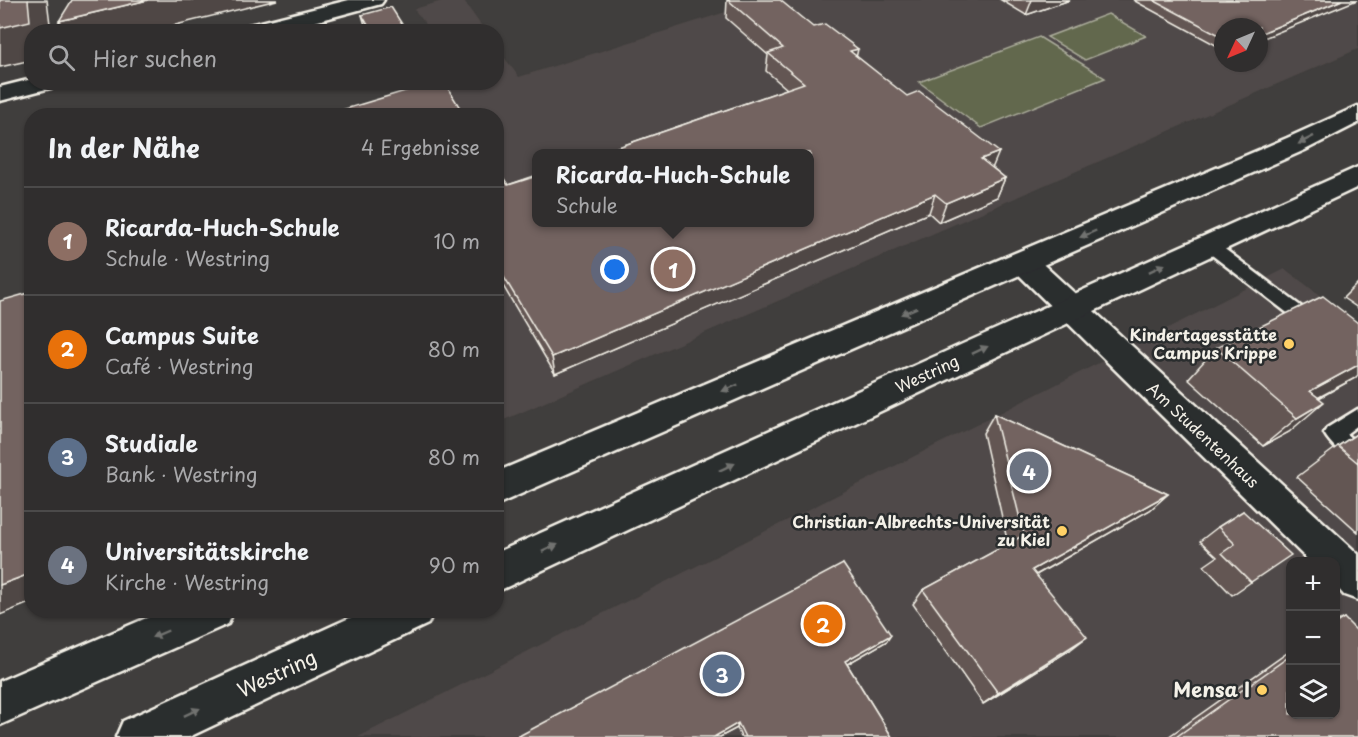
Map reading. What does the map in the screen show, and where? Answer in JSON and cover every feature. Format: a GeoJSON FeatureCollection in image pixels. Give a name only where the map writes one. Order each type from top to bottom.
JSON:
{"type":"FeatureCollection","features":[{"type":"Feature","properties":{"kind":"main road"},"geometry":{"type":"LineString","coordinates":[[280,24],[374,0]]}},
{"type":"Feature","properties":{"kind":"main road"},"geometry":{"type":"LineString","coordinates":[[0,94],[24,88]]}},
{"type":"Feature","properties":{"kind":"main road"},"geometry":{"type":"LineString","coordinates":[[504,486],[1296,144],[1358,113]]}},
{"type":"Feature","properties":{"kind":"main road","name":"Westring"},"geometry":{"type":"LineString","coordinates":[[504,569],[1358,176]]}},
{"type":"Feature","properties":{"kind":"main road","name":"Am Studentenhaus"},"geometry":{"type":"LineString","coordinates":[[1023,262],[1358,581]]}},
{"type":"Feature","properties":{"kind":"main road"},"geometry":{"type":"LineString","coordinates":[[0,703],[196,618]]}},
{"type":"Feature","properties":{"kind":"main road","name":"Westring"},"geometry":{"type":"LineString","coordinates":[[139,737],[397,618]]}},
{"type":"Feature","properties":{"kind":"lane"},"geometry":{"type":"LineString","coordinates":[[1209,245],[1322,331]]}},
{"type":"Feature","properties":{"kind":"lane"},"geometry":{"type":"LineString","coordinates":[[1358,416],[1333,433],[1358,455]]}},
{"type":"Feature","properties":{"kind":"shaded area"},"geometry":{"type":"Polygon","coordinates":[[[446,0],[463,0],[480,24],[426,24],[414,9],[446,0]]]}},
{"type":"Feature","properties":{"kind":"shaded area"},"geometry":{"type":"Polygon","coordinates":[[[764,0],[1358,0],[1358,49],[504,420],[504,108],[366,108],[431,90],[504,90],[504,57],[519,77],[764,0]]]}},
{"type":"Feature","properties":{"kind":"shaded area","name":"Christian-Albrechts-Universität zu Kiel"},"geometry":{"type":"Polygon","coordinates":[[[1285,269],[1358,324],[1358,737],[358,737],[1285,269]]]}},
{"type":"Feature","properties":{"kind":"green space"},"geometry":{"type":"Polygon","coordinates":[[[1108,14],[1146,36],[1085,60],[1047,37],[1108,14]]]}},
{"type":"Feature","properties":{"kind":"green space"},"geometry":{"type":"Polygon","coordinates":[[[1039,37],[1105,78],[981,128],[919,82],[1039,37]]]}},
{"type":"Feature","properties":{"kind":"building"},"geometry":{"type":"Polygon","coordinates":[[[0,0],[28,0],[30,21],[0,28],[0,0]]]}},
{"type":"Feature","properties":{"kind":"building"},"geometry":{"type":"Polygon","coordinates":[[[72,0],[148,0],[59,21],[72,0]]]}},
{"type":"Feature","properties":{"kind":"building"},"geometry":{"type":"Polygon","coordinates":[[[728,0],[780,0],[813,27],[825,24],[858,49],[850,51],[907,96],[919,91],[999,152],[981,159],[1005,178],[946,203],[935,194],[552,357],[504,277],[504,179],[508,185],[532,178],[532,227],[814,227],[814,149],[613,149],[804,83],[768,53],[783,48],[728,0]]]}},
{"type":"Feature","properties":{"kind":"building"},"geometry":{"type":"Polygon","coordinates":[[[1153,0],[1342,0],[1268,30],[1268,18],[1214,18],[1214,32],[1153,0]]]}},
{"type":"Feature","properties":{"kind":"building"},"geometry":{"type":"Polygon","coordinates":[[[391,7],[402,24],[367,24],[362,15],[391,7]]]}},
{"type":"Feature","properties":{"kind":"building"},"geometry":{"type":"Polygon","coordinates":[[[408,90],[449,90],[460,108],[349,108],[408,90]]]}},
{"type":"Feature","properties":{"kind":"building"},"geometry":{"type":"Polygon","coordinates":[[[24,294],[24,576],[0,585],[0,301],[24,294]]]}},
{"type":"Feature","properties":{"kind":"building"},"geometry":{"type":"Polygon","coordinates":[[[1323,296],[1358,323],[1358,365],[1310,391],[1324,402],[1297,418],[1216,348],[1323,296]]]}},
{"type":"Feature","properties":{"kind":"building"},"geometry":{"type":"Polygon","coordinates":[[[994,414],[1168,494],[1032,570],[1087,637],[998,693],[923,590],[1024,535],[994,414]]]}},
{"type":"Feature","properties":{"kind":"building"},"geometry":{"type":"Polygon","coordinates":[[[1358,433],[1358,463],[1338,446],[1358,433]]]}},
{"type":"Feature","properties":{"kind":"building"},"geometry":{"type":"Polygon","coordinates":[[[1243,511],[1291,555],[1251,582],[1222,553],[1235,544],[1218,527],[1243,511]]]}},
{"type":"Feature","properties":{"kind":"building"},"geometry":{"type":"Polygon","coordinates":[[[843,564],[891,635],[845,661],[892,737],[745,737],[738,723],[714,737],[517,737],[843,564]]]}},
{"type":"Feature","properties":{"kind":"building","name":"Mensa I"},"geometry":{"type":"Polygon","coordinates":[[[1344,618],[1358,632],[1358,737],[1176,737],[1286,659],[1286,719],[1340,719],[1340,621],[1344,618]]]}},
{"type":"Feature","properties":{"kind":"place","name":"Ricarda-Huch-Schule"},"geometry":{"type":"Point","coordinates":[673,269]}},
{"type":"Feature","properties":{"kind":"place","name":"Kindertagesstätte Campus Krippe"},"geometry":{"type":"Point","coordinates":[1289,344]}},
{"type":"Feature","properties":{"kind":"place","name":"Universitätskirche"},"geometry":{"type":"Point","coordinates":[1029,471]}},
{"type":"Feature","properties":{"kind":"place","name":"Christian-Albrechts-Universität zu Kiel"},"geometry":{"type":"Point","coordinates":[1062,531]}},
{"type":"Feature","properties":{"kind":"place","name":"Campus Suite"},"geometry":{"type":"Point","coordinates":[823,624]}},
{"type":"Feature","properties":{"kind":"place","name":"Studiale"},"geometry":{"type":"Point","coordinates":[722,674]}},
{"type":"Feature","properties":{"kind":"place","name":"Mensa I"},"geometry":{"type":"Point","coordinates":[1262,690]}}]}
